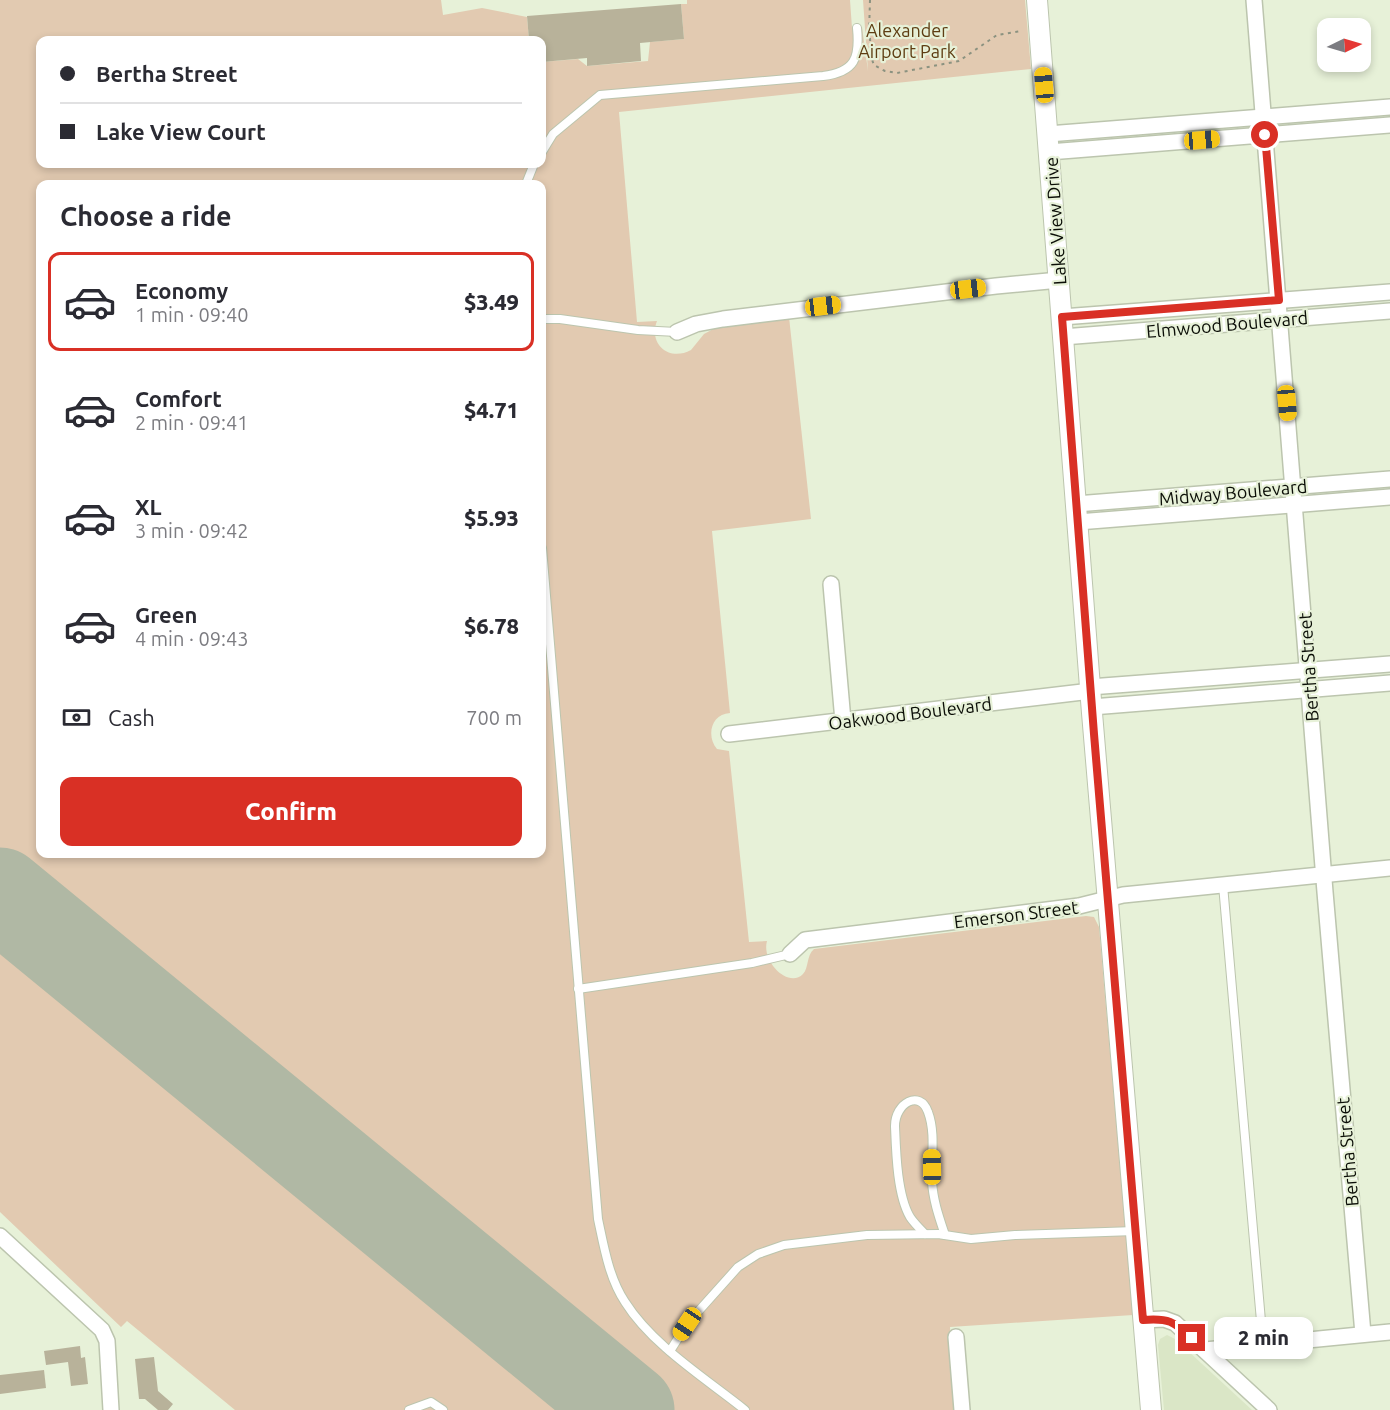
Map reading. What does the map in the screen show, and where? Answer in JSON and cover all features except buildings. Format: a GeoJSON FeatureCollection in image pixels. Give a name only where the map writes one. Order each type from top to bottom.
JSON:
{"type":"FeatureCollection","features":[{"type":"Feature","properties":{"kind":"street","name":"Lake View Drive"},"geometry":{"type":"LineString","coordinates":[[1036,0],[1107,900],[1151,1410]]}},
{"type":"Feature","properties":{"kind":"street","name":"Bertha Street"},"geometry":{"type":"LineString","coordinates":[[1254,0],[1363,1334]]}},
{"type":"Feature","properties":{"kind":"street"},"geometry":{"type":"LineString","coordinates":[[1049,143],[1264,117],[1390,108]]}},
{"type":"Feature","properties":{"kind":"street"},"geometry":{"type":"LineString","coordinates":[[1049,143],[1265,135],[1390,125]]}},
{"type":"Feature","properties":{"kind":"street"},"geometry":{"type":"LineString","coordinates":[[677,332],[696,324],[723,319],[996,285],[1059,280]]}},
{"type":"Feature","properties":{"kind":"street","name":"Elmwood Boulevard"},"geometry":{"type":"LineString","coordinates":[[1062,317],[1390,292]]}},
{"type":"Feature","properties":{"kind":"street","name":"Elmwood Boulevard"},"geometry":{"type":"LineString","coordinates":[[1063,338],[1390,311]]}},
{"type":"Feature","properties":{"kind":"street","name":"Midway Boulevard"},"geometry":{"type":"LineString","coordinates":[[1077,513],[1294,487],[1390,479]]}},
{"type":"Feature","properties":{"kind":"street","name":"Midway Boulevard"},"geometry":{"type":"LineString","coordinates":[[1077,513],[1295,505],[1390,497]]}},
{"type":"Feature","properties":{"kind":"street"},"geometry":{"type":"LineString","coordinates":[[831,584],[843,722]]}},
{"type":"Feature","properties":{"kind":"street","name":"Oakwood Boulevard"},"geometry":{"type":"LineString","coordinates":[[729,734],[1309,670],[1390,664]]}},
{"type":"Feature","properties":{"kind":"street","name":"Oakwood Boulevard"},"geometry":{"type":"LineString","coordinates":[[1091,695],[1310,690],[1390,683]]}},
{"type":"Feature","properties":{"kind":"street","name":"Emerson Street"},"geometry":{"type":"LineString","coordinates":[[790,954],[805,940],[1079,906],[1124,895],[1390,868]]}},
{"type":"Feature","properties":{"kind":"street"},"geometry":{"type":"LineString","coordinates":[[0,1236],[102,1330],[107,1341],[111,1410]]}},
{"type":"Feature","properties":{"kind":"street"},"geometry":{"type":"LineString","coordinates":[[1143,1320],[1172,1321],[1269,1410]]}},
{"type":"Feature","properties":{"kind":"street"},"geometry":{"type":"LineString","coordinates":[[1205,1350],[1390,1332]]}},
{"type":"Feature","properties":{"kind":"street"},"geometry":{"type":"LineString","coordinates":[[956,1337],[962,1410]]}},
{"type":"Feature","properties":{"kind":"lane"},"geometry":{"type":"LineString","coordinates":[[546,145],[553,134],[600,95],[823,76],[839,72],[849,66],[857,55],[857,28]]}},
{"type":"Feature","properties":{"kind":"lane"},"geometry":{"type":"LineString","coordinates":[[546,319],[638,330],[677,332]]}},
{"type":"Feature","properties":{"kind":"lane"},"geometry":{"type":"LineString","coordinates":[[546,597],[598,1219],[607,1262],[624,1301],[649,1334],[745,1410]]}},
{"type":"Feature","properties":{"kind":"lane"},"geometry":{"type":"LineString","coordinates":[[1222,885],[1263,1344]]}},
{"type":"Feature","properties":{"kind":"lane"},"geometry":{"type":"LineString","coordinates":[[578,989],[752,963],[790,954]]}},
{"type":"Feature","properties":{"kind":"lane"},"geometry":{"type":"LineString","coordinates":[[925,1234],[911,1217],[906,1206],[901,1187],[896,1134],[896,1114],[905,1103],[914,1101],[921,1103],[928,1112],[931,1125],[932,1182],[936,1207],[945,1235]]}},
{"type":"Feature","properties":{"kind":"lane"},"geometry":{"type":"LineString","coordinates":[[670,1351],[687,1324],[723,1281],[738,1267],[758,1254],[799,1242],[867,1235],[925,1234],[971,1239],[1136,1230]]}},
{"type":"Feature","properties":{"kind":"lane"},"geometry":{"type":"LineString","coordinates":[[409,1410],[431,1402],[444,1410]]}},
{"type":"Feature","properties":{"kind":"path"},"geometry":{"type":"LineString","coordinates":[[870,0],[872,60],[877,67],[887,72],[902,72],[959,61],[997,35],[1021,32]]}},
{"type":"Feature","properties":{"kind":"shaded area"},"geometry":{"type":"Polygon","coordinates":[[[1167,1335],[1175,1339],[1252,1410],[1164,1410],[1158,1345],[1160,1339],[1167,1335]]]}},
{"type":"Feature","properties":{"kind":"green space","name":"Alexander Airport Park"},"geometry":{"type":"Polygon","coordinates":[[[0,0],[441,0],[443,15],[482,8],[527,17],[529,36],[36,36],[36,168],[546,168],[546,62],[578,59],[587,66],[648,61],[650,42],[684,39],[681,4],[687,4],[687,0],[850,0],[852,28],[862,27],[868,71],[863,0],[1025,0],[1031,69],[619,112],[637,322],[657,321],[655,337],[658,343],[662,349],[675,354],[691,350],[704,334],[719,326],[789,317],[811,519],[712,531],[730,713],[718,717],[711,732],[717,749],[729,751],[749,942],[767,941],[766,949],[772,965],[784,976],[797,978],[805,971],[814,949],[1086,916],[1094,917],[1099,927],[1133,1315],[950,1327],[956,1410],[668,1410],[0,858],[0,0]]]}},
{"type":"Feature","properties":{"kind":"green space"},"geometry":{"type":"Polygon","coordinates":[[[0,938],[576,1410],[235,1410],[127,1321],[121,1327],[0,1212],[0,938]]]}},
{"type":"Feature","properties":{"kind":"runway"},"geometry":{"type":"LineString","coordinates":[[0,894],[628,1410]]}},
{"type":"Feature","properties":{"kind":"route"},"geometry":{"type":"LineString","coordinates":[[1192,1338],[1172,1321],[1143,1320],[1107,900],[1062,317],[1279,300],[1265,135]]}}]}
